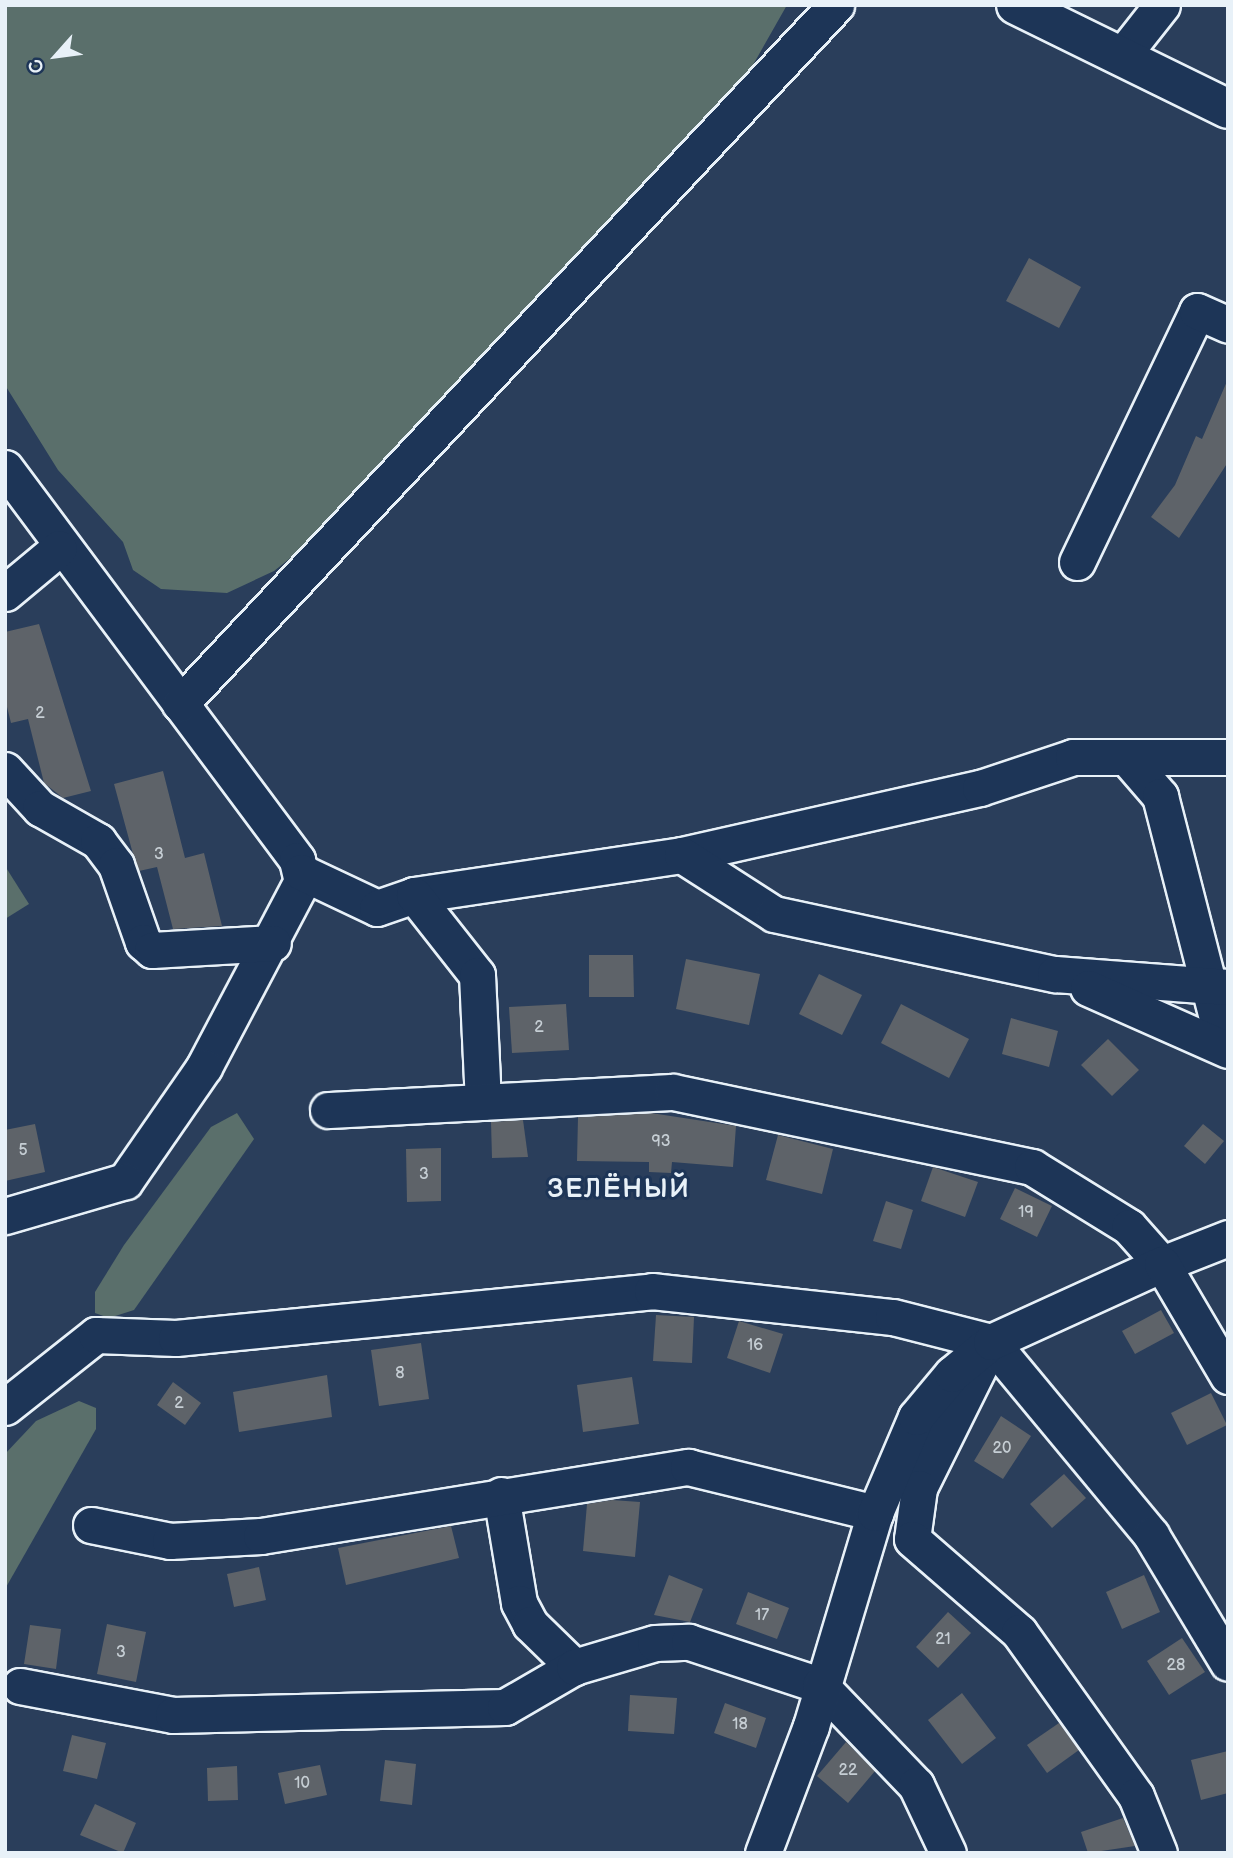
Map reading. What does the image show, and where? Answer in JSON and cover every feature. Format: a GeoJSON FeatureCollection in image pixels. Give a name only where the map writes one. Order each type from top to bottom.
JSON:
{"type":"FeatureCollection","features":[{"type":"Feature","properties":{"kind":"main road"},"geometry":{"type":"LineString","coordinates":[[1016,5],[1228,109]]}},
{"type":"Feature","properties":{"kind":"street"},"geometry":{"type":"LineString","coordinates":[[180,704],[836,5]]}},
{"type":"Feature","properties":{"kind":"street"},"geometry":{"type":"LineString","coordinates":[[1121,57],[1162,5]]}},
{"type":"Feature","properties":{"kind":"street"},"geometry":{"type":"LineString","coordinates":[[1077,562],[1197,311],[1228,325]]}},
{"type":"Feature","properties":{"kind":"street"},"geometry":{"type":"LineString","coordinates":[[5,468],[59,548],[180,704],[301,872],[377,908],[414,895],[682,855],[980,788],[1073,757],[1129,761],[1228,757]]}},
{"type":"Feature","properties":{"kind":"street"},"geometry":{"type":"LineString","coordinates":[[5,593],[59,548]]}},
{"type":"Feature","properties":{"kind":"street"},"geometry":{"type":"LineString","coordinates":[[1129,761],[1160,796],[1219,988],[1226,1048]]}},
{"type":"Feature","properties":{"kind":"street"},"geometry":{"type":"LineString","coordinates":[[5,770],[40,808],[98,841],[116,864],[143,942],[152,950],[273,943]]}},
{"type":"Feature","properties":{"kind":"street"},"geometry":{"type":"LineString","coordinates":[[682,855],[774,914],[1055,974],[1219,988]]}},
{"type":"Feature","properties":{"kind":"street"},"geometry":{"type":"LineString","coordinates":[[5,1216],[125,1181],[204,1067],[273,943],[301,872]]}},
{"type":"Feature","properties":{"kind":"street"},"geometry":{"type":"LineString","coordinates":[[414,895],[477,975],[483,1102]]}},
{"type":"Feature","properties":{"kind":"street"},"geometry":{"type":"LineString","coordinates":[[1055,974],[1226,1048]]}},
{"type":"Feature","properties":{"kind":"street"},"geometry":{"type":"LineString","coordinates":[[328,1110],[673,1092],[1032,1167],[1129,1227],[1162,1264],[1228,1376]]}},
{"type":"Feature","properties":{"kind":"street"},"geometry":{"type":"LineString","coordinates":[[763,1853],[811,1726],[820,1685],[870,1529],[916,1417],[952,1374],[992,1342],[1162,1264],[1228,1238]]}},
{"type":"Feature","properties":{"kind":"street"},"geometry":{"type":"LineString","coordinates":[[5,1407],[96,1335],[176,1338],[652,1290],[893,1317],[992,1342],[1151,1535],[1228,1663]]}},
{"type":"Feature","properties":{"kind":"street"},"geometry":{"type":"LineString","coordinates":[[912,1539],[919,1488],[992,1342]]}},
{"type":"Feature","properties":{"kind":"street"},"geometry":{"type":"LineString","coordinates":[[91,1525],[170,1541],[261,1536],[688,1466],[870,1529],[912,1539],[1019,1632],[1136,1796],[1158,1853]]}},
{"type":"Feature","properties":{"kind":"street"},"geometry":{"type":"LineString","coordinates":[[500,1495],[519,1603],[530,1625],[574,1667]]}},
{"type":"Feature","properties":{"kind":"street"},"geometry":{"type":"LineString","coordinates":[[20,1686],[173,1715],[505,1707],[574,1667],[655,1643],[688,1642],[820,1685],[916,1785],[948,1853]]}},
{"type":"Feature","properties":{"kind":"green space"},"geometry":{"type":"Polygon","coordinates":[[[5,5],[787,5],[749,72],[298,552],[274,571],[227,593],[161,589],[133,570],[123,542],[58,470],[5,385],[5,5]]]}},
{"type":"Feature","properties":{"kind":"green space"},"geometry":{"type":"Polygon","coordinates":[[[5,866],[29,904],[5,919],[5,866]]]}},
{"type":"Feature","properties":{"kind":"green space"},"geometry":{"type":"Polygon","coordinates":[[[237,1113],[254,1139],[134,1310],[109,1318],[95,1313],[95,1292],[124,1245],[211,1127],[237,1113]]]}},
{"type":"Feature","properties":{"kind":"green space"},"geometry":{"type":"Polygon","coordinates":[[[79,1401],[96,1408],[96,1429],[5,1589],[5,1454],[36,1421],[79,1401]]]}},
{"type":"Feature","properties":{"kind":"building"},"geometry":{"type":"Polygon","coordinates":[[[1029,258],[1081,287],[1059,328],[1006,301],[1029,258]]]}},
{"type":"Feature","properties":{"kind":"building"},"geometry":{"type":"Polygon","coordinates":[[[1228,379],[1228,462],[1179,538],[1151,517],[1175,485],[1196,436],[1202,439],[1228,379]]]}},
{"type":"Feature","properties":{"kind":"building"},"geometry":{"type":"Polygon","coordinates":[[[39,624],[91,791],[63,798],[44,783],[28,719],[11,723],[5,699],[5,632],[39,624]]]}},
{"type":"Feature","properties":{"kind":"building"},"geometry":{"type":"Polygon","coordinates":[[[163,771],[185,858],[204,853],[222,926],[173,929],[157,867],[139,871],[114,784],[163,771]]]}},
{"type":"Feature","properties":{"kind":"building"},"geometry":{"type":"Polygon","coordinates":[[[589,955],[633,955],[634,997],[589,997],[589,955]]]}},
{"type":"Feature","properties":{"kind":"building"},"geometry":{"type":"Polygon","coordinates":[[[686,959],[760,974],[749,1025],[676,1009],[686,959]]]}},
{"type":"Feature","properties":{"kind":"building"},"geometry":{"type":"Polygon","coordinates":[[[819,974],[862,995],[842,1035],[799,1014],[819,974]]]}},
{"type":"Feature","properties":{"kind":"building"},"geometry":{"type":"Polygon","coordinates":[[[566,1004],[569,1050],[512,1053],[509,1007],[566,1004]]]}},
{"type":"Feature","properties":{"kind":"building"},"geometry":{"type":"Polygon","coordinates":[[[901,1004],[969,1039],[949,1078],[881,1043],[901,1004]]]}},
{"type":"Feature","properties":{"kind":"building"},"geometry":{"type":"Polygon","coordinates":[[[1011,1018],[1058,1031],[1049,1067],[1002,1054],[1011,1018]]]}},
{"type":"Feature","properties":{"kind":"building"},"geometry":{"type":"Polygon","coordinates":[[[1108,1039],[1139,1070],[1112,1096],[1081,1065],[1108,1039]]]}},
{"type":"Feature","properties":{"kind":"building"},"geometry":{"type":"Polygon","coordinates":[[[651,1113],[736,1126],[733,1167],[672,1162],[671,1173],[649,1172],[649,1162],[577,1161],[578,1117],[651,1113]]]}},
{"type":"Feature","properties":{"kind":"building"},"geometry":{"type":"Polygon","coordinates":[[[523,1120],[528,1157],[492,1158],[491,1122],[523,1120]]]}},
{"type":"Feature","properties":{"kind":"building"},"geometry":{"type":"Polygon","coordinates":[[[35,1124],[45,1172],[5,1181],[5,1130],[35,1124]]]}},
{"type":"Feature","properties":{"kind":"building"},"geometry":{"type":"Polygon","coordinates":[[[1203,1124],[1224,1141],[1205,1164],[1184,1146],[1203,1124]]]}},
{"type":"Feature","properties":{"kind":"building"},"geometry":{"type":"Polygon","coordinates":[[[778,1135],[833,1149],[822,1194],[766,1180],[778,1135]]]}},
{"type":"Feature","properties":{"kind":"building"},"geometry":{"type":"Polygon","coordinates":[[[441,1148],[441,1201],[407,1202],[406,1149],[441,1148]]]}},
{"type":"Feature","properties":{"kind":"building"},"geometry":{"type":"Polygon","coordinates":[[[933,1167],[978,1182],[965,1217],[921,1201],[933,1167]]]}},
{"type":"Feature","properties":{"kind":"building"},"geometry":{"type":"Polygon","coordinates":[[[1015,1188],[1052,1206],[1037,1237],[1000,1219],[1015,1188]]]}},
{"type":"Feature","properties":{"kind":"building"},"geometry":{"type":"Polygon","coordinates":[[[886,1201],[913,1210],[901,1249],[873,1241],[886,1201]]]}},
{"type":"Feature","properties":{"kind":"building"},"geometry":{"type":"Polygon","coordinates":[[[1161,1310],[1174,1333],[1135,1354],[1122,1331],[1161,1310]]]}},
{"type":"Feature","properties":{"kind":"building"},"geometry":{"type":"Polygon","coordinates":[[[656,1315],[694,1317],[692,1363],[653,1361],[656,1315]]]}},
{"type":"Feature","properties":{"kind":"building"},"geometry":{"type":"Polygon","coordinates":[[[739,1321],[783,1334],[770,1373],[727,1358],[739,1321]]]}},
{"type":"Feature","properties":{"kind":"building"},"geometry":{"type":"Polygon","coordinates":[[[421,1343],[429,1399],[379,1406],[371,1350],[421,1343]]]}},
{"type":"Feature","properties":{"kind":"building"},"geometry":{"type":"Polygon","coordinates":[[[327,1375],[332,1417],[239,1432],[233,1392],[327,1375]]]}},
{"type":"Feature","properties":{"kind":"building"},"geometry":{"type":"Polygon","coordinates":[[[632,1377],[639,1424],[583,1432],[577,1385],[632,1377]]]}},
{"type":"Feature","properties":{"kind":"building"},"geometry":{"type":"Polygon","coordinates":[[[173,1382],[201,1403],[185,1425],[157,1405],[173,1382]]]}},
{"type":"Feature","properties":{"kind":"building"},"geometry":{"type":"Polygon","coordinates":[[[1211,1393],[1227,1425],[1187,1445],[1171,1413],[1211,1393]]]}},
{"type":"Feature","properties":{"kind":"building"},"geometry":{"type":"Polygon","coordinates":[[[1001,1416],[1031,1436],[1003,1479],[974,1461],[1001,1416]]]}},
{"type":"Feature","properties":{"kind":"building"},"geometry":{"type":"Polygon","coordinates":[[[1064,1474],[1086,1498],[1052,1528],[1030,1504],[1064,1474]]]}},
{"type":"Feature","properties":{"kind":"building"},"geometry":{"type":"Polygon","coordinates":[[[612,1500],[640,1502],[635,1557],[583,1551],[587,1504],[612,1500]]]}},
{"type":"Feature","properties":{"kind":"building"},"geometry":{"type":"Polygon","coordinates":[[[451,1526],[459,1558],[346,1585],[338,1548],[451,1526]]]}},
{"type":"Feature","properties":{"kind":"building"},"geometry":{"type":"Polygon","coordinates":[[[259,1567],[266,1600],[234,1607],[227,1574],[259,1567]]]}},
{"type":"Feature","properties":{"kind":"building"},"geometry":{"type":"Polygon","coordinates":[[[669,1575],[703,1589],[690,1622],[654,1615],[669,1575]]]}},
{"type":"Feature","properties":{"kind":"building"},"geometry":{"type":"Polygon","coordinates":[[[1144,1575],[1160,1612],[1122,1629],[1106,1592],[1144,1575]]]}},
{"type":"Feature","properties":{"kind":"building"},"geometry":{"type":"Polygon","coordinates":[[[748,1592],[789,1608],[777,1639],[736,1624],[748,1592]]]}},
{"type":"Feature","properties":{"kind":"building"},"geometry":{"type":"Polygon","coordinates":[[[948,1612],[971,1633],[938,1668],[916,1647],[948,1612]]]}},
{"type":"Feature","properties":{"kind":"building"},"geometry":{"type":"Polygon","coordinates":[[[107,1624],[146,1632],[136,1682],[97,1674],[107,1624]]]}},
{"type":"Feature","properties":{"kind":"building"},"geometry":{"type":"Polygon","coordinates":[[[30,1625],[61,1629],[56,1669],[24,1664],[30,1625]]]}},
{"type":"Feature","properties":{"kind":"building"},"geometry":{"type":"Polygon","coordinates":[[[1182,1638],[1205,1672],[1169,1695],[1147,1661],[1182,1638]]]}},
{"type":"Feature","properties":{"kind":"building"},"geometry":{"type":"Polygon","coordinates":[[[962,1693],[996,1738],[962,1764],[928,1720],[962,1693]]]}},
{"type":"Feature","properties":{"kind":"building"},"geometry":{"type":"Polygon","coordinates":[[[630,1695],[677,1698],[674,1734],[628,1731],[630,1695]]]}},
{"type":"Feature","properties":{"kind":"building"},"geometry":{"type":"Polygon","coordinates":[[[725,1703],[766,1718],[756,1748],[714,1733],[725,1703]]]}},
{"type":"Feature","properties":{"kind":"building"},"geometry":{"type":"Polygon","coordinates":[[[1059,1723],[1079,1750],[1047,1773],[1027,1745],[1059,1723]]]}},
{"type":"Feature","properties":{"kind":"building"},"geometry":{"type":"Polygon","coordinates":[[[72,1735],[106,1743],[97,1779],[63,1771],[72,1735]]]}},
{"type":"Feature","properties":{"kind":"building"},"geometry":{"type":"Polygon","coordinates":[[[846,1742],[875,1771],[848,1803],[817,1776],[846,1742]]]}},
{"type":"Feature","properties":{"kind":"building"},"geometry":{"type":"Polygon","coordinates":[[[1228,1751],[1228,1793],[1201,1800],[1191,1760],[1228,1751]]]}},
{"type":"Feature","properties":{"kind":"building"},"geometry":{"type":"Polygon","coordinates":[[[385,1760],[416,1764],[412,1805],[380,1801],[385,1760]]]}},
{"type":"Feature","properties":{"kind":"building"},"geometry":{"type":"Polygon","coordinates":[[[320,1765],[327,1795],[285,1804],[278,1773],[320,1765]]]}},
{"type":"Feature","properties":{"kind":"building"},"geometry":{"type":"Polygon","coordinates":[[[237,1766],[238,1800],[208,1801],[207,1768],[237,1766]]]}},
{"type":"Feature","properties":{"kind":"building"},"geometry":{"type":"Polygon","coordinates":[[[95,1804],[136,1823],[123,1853],[80,1835],[95,1804]]]}},
{"type":"Feature","properties":{"kind":"building"},"geometry":{"type":"Polygon","coordinates":[[[1123,1818],[1135,1846],[1088,1853],[1081,1832],[1123,1818]]]}},
{"type":"Feature","properties":{"kind":"district","name":"ЗЕЛЁНЫЙ"},"geometry":{"type":"Point","coordinates":[619,1190]}}]}
